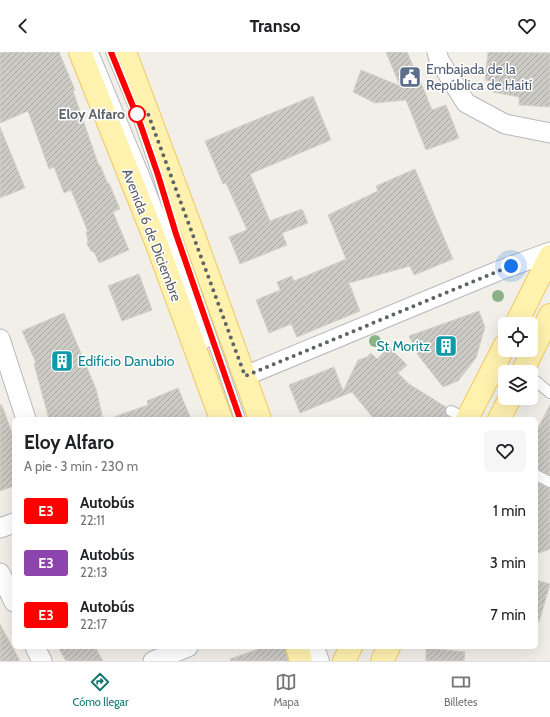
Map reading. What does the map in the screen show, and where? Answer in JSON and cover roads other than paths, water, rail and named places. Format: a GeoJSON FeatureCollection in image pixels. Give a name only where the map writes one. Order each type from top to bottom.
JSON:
{"type":"FeatureCollection","features":[{"type":"Feature","properties":{"kind":"main road","name":"Avenida 6 de Diciembre"},"geometry":{"type":"LineString","coordinates":[[80,52],[156,242],[220,417]]}},
{"type":"Feature","properties":{"kind":"main road"},"geometry":{"type":"LineString","coordinates":[[125,52],[259,417]]}},
{"type":"Feature","properties":{"kind":"main road"},"geometry":{"type":"LineString","coordinates":[[520,317],[550,256]]}},
{"type":"Feature","properties":{"kind":"main road"},"geometry":{"type":"LineString","coordinates":[[525,365],[550,315]]}},
{"type":"Feature","properties":{"kind":"main road"},"geometry":{"type":"LineString","coordinates":[[463,417],[498,357]]}},
{"type":"Feature","properties":{"kind":"main road"},"geometry":{"type":"LineString","coordinates":[[500,417],[506,405]]}},
{"type":"Feature","properties":{"kind":"main road"},"geometry":{"type":"LineString","coordinates":[[298,649],[301,661]]}},
{"type":"Feature","properties":{"kind":"main road"},"geometry":{"type":"LineString","coordinates":[[382,661],[387,649]]}},
{"type":"Feature","properties":{"kind":"street"},"geometry":{"type":"LineString","coordinates":[[437,52],[439,60],[466,103],[505,124],[550,133]]}},
{"type":"Feature","properties":{"kind":"street"},"geometry":{"type":"LineString","coordinates":[[245,376],[498,271],[550,252]]}},
{"type":"Feature","properties":{"kind":"street"},"geometry":{"type":"LineString","coordinates":[[0,339],[25,417]]}},
{"type":"Feature","properties":{"kind":"street"},"geometry":{"type":"LineString","coordinates":[[0,528],[12,524]]}},
{"type":"Feature","properties":{"kind":"street"},"geometry":{"type":"LineString","coordinates":[[0,573],[12,598]]}},
{"type":"Feature","properties":{"kind":"street"},"geometry":{"type":"LineString","coordinates":[[36,649],[42,661]]}},
{"type":"Feature","properties":{"kind":"street"},"geometry":{"type":"LineString","coordinates":[[153,661],[183,649]]}},
{"type":"Feature","properties":{"kind":"lane"},"geometry":{"type":"LineString","coordinates":[[93,52],[147,182],[172,236],[239,417]]}},
{"type":"Feature","properties":{"kind":"lane"},"geometry":{"type":"LineString","coordinates":[[110,52],[137,114],[158,175],[172,236],[230,417]]}},
{"type":"Feature","properties":{"kind":"lane"},"geometry":{"type":"LineString","coordinates":[[538,383],[550,393]]}},
{"type":"Feature","properties":{"kind":"lane"},"geometry":{"type":"LineString","coordinates":[[538,476],[550,482]]}},
{"type":"Feature","properties":{"kind":"lane"},"geometry":{"type":"LineString","coordinates":[[311,649],[314,661]]}},
{"type":"Feature","properties":{"kind":"lane"},"geometry":{"type":"LineString","coordinates":[[324,649],[342,656]]}},
{"type":"Feature","properties":{"kind":"place","name":"Embajada de la República de Haití"},"geometry":{"type":"Point","coordinates":[410,77]}},
{"type":"Feature","properties":{"kind":"place","name":"Eloy Alfaro"},"geometry":{"type":"Point","coordinates":[137,114]}},
{"type":"Feature","properties":{"kind":"place","name":"St Moritz"},"geometry":{"type":"Point","coordinates":[446,346]}},
{"type":"Feature","properties":{"kind":"place","name":"Edificio Danubio"},"geometry":{"type":"Point","coordinates":[62,361]}}]}
